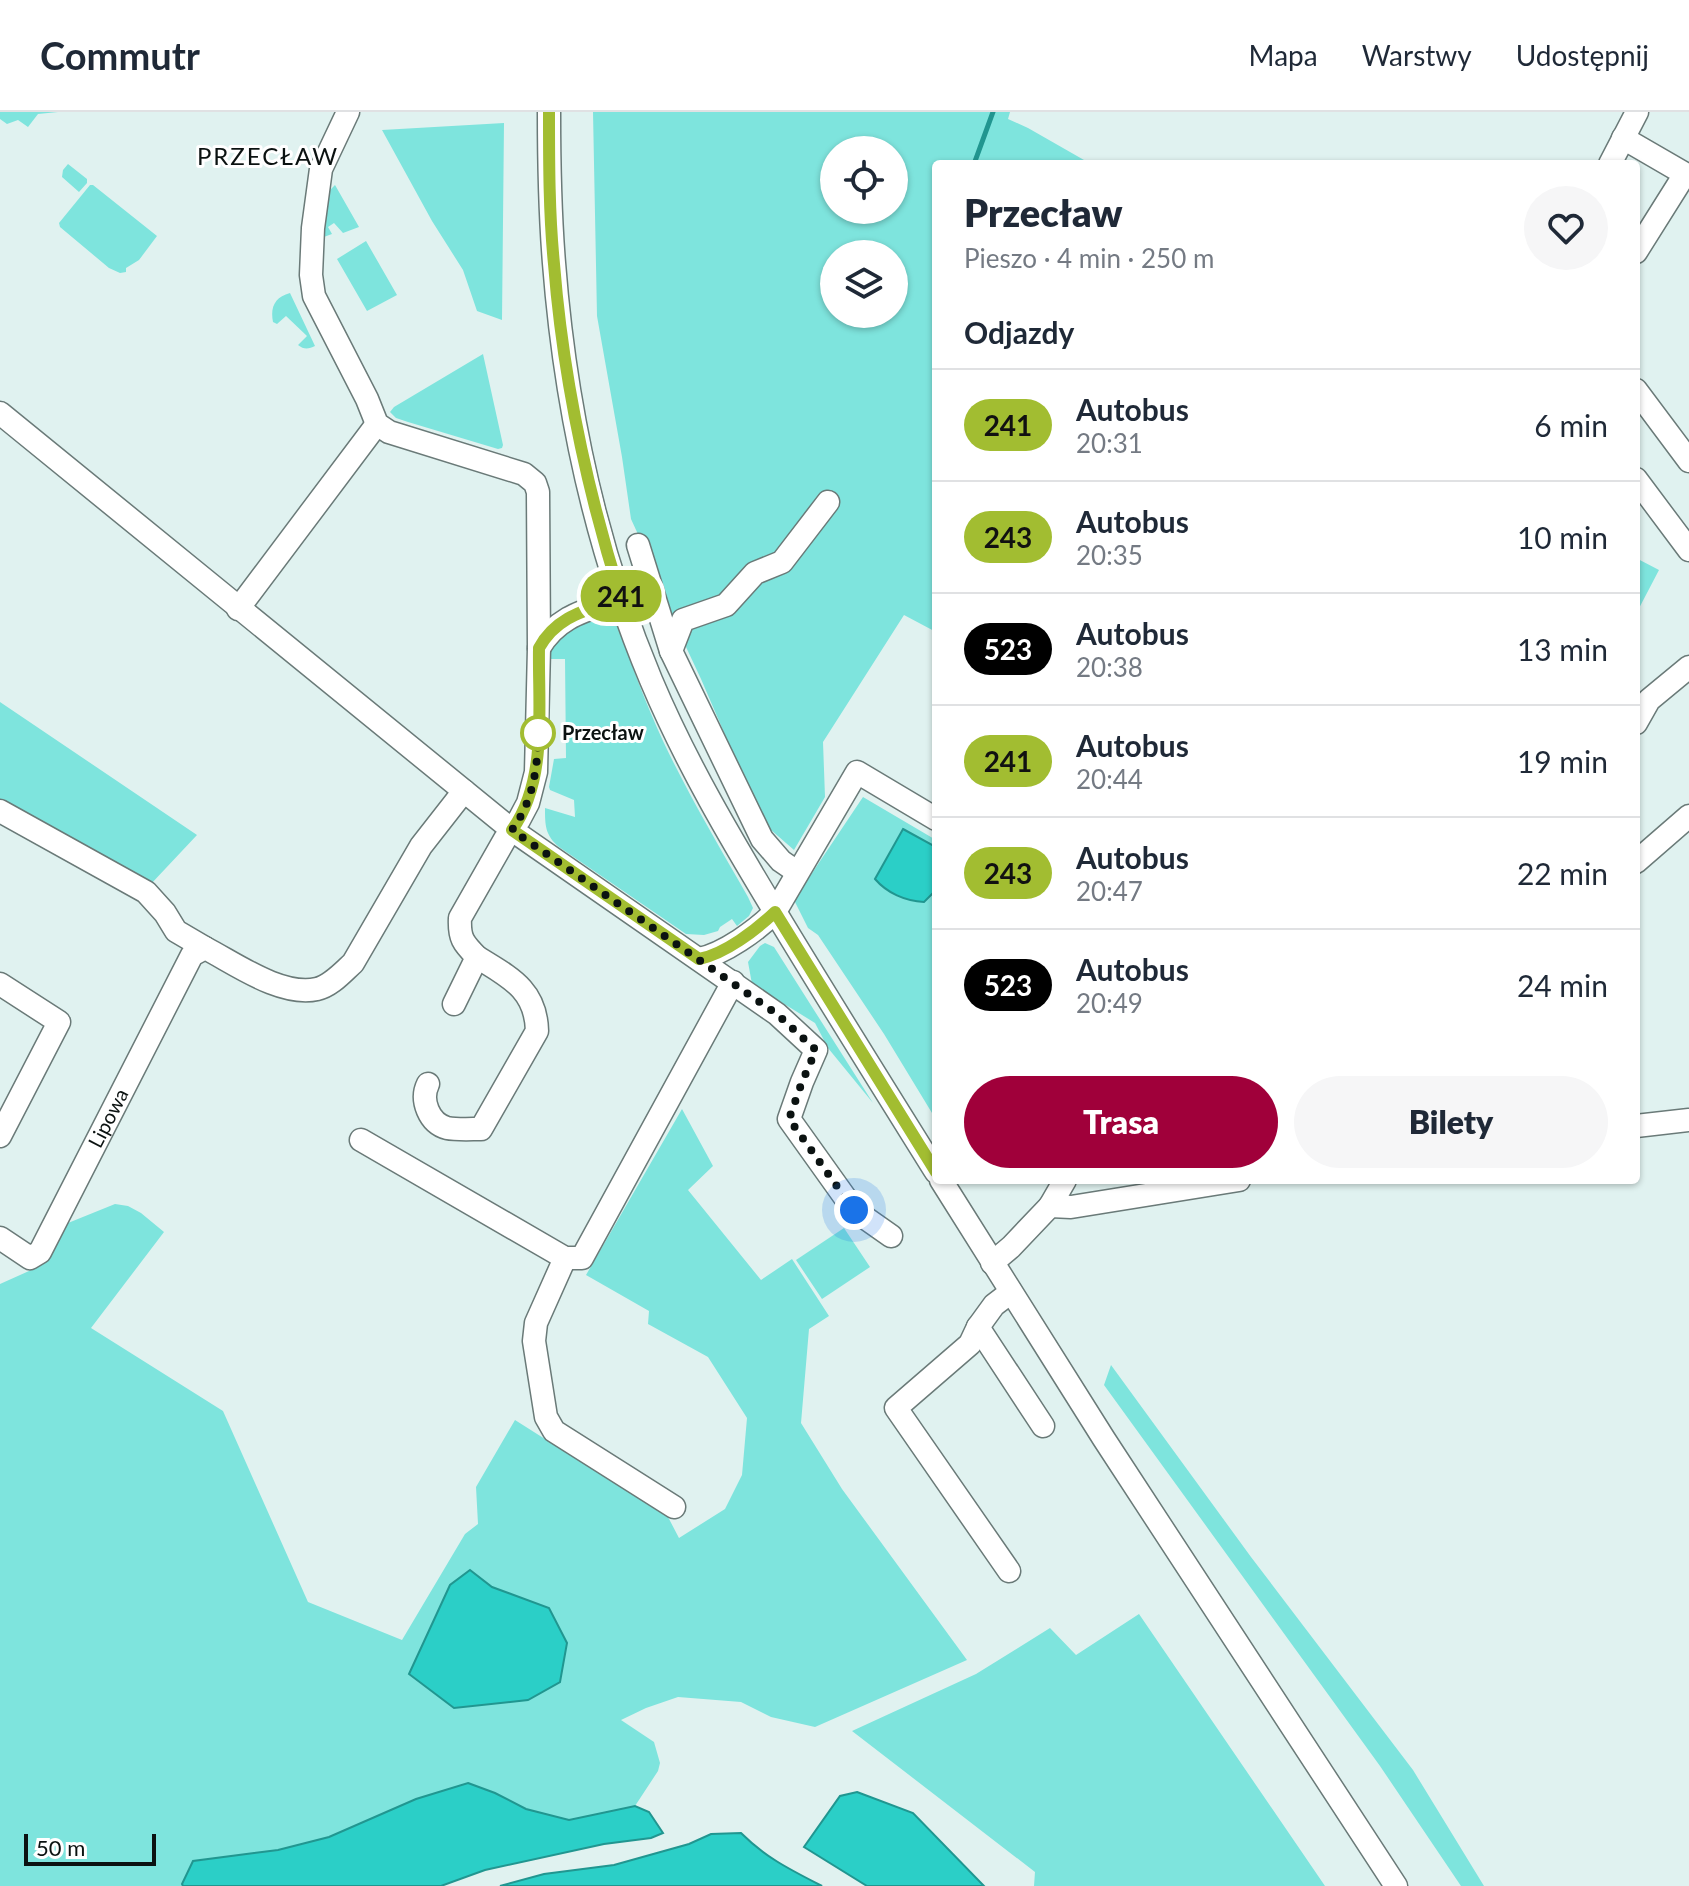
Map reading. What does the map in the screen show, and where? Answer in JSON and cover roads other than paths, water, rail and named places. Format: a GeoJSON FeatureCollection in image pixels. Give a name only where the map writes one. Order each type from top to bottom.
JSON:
{"type":"FeatureCollection","features":[{"type":"Feature","properties":{"kind":"street"},"geometry":{"type":"LineString","coordinates":[[348,112],[321,169],[313,228],[311,275],[314,296],[377,424],[389,432],[524,474],[535,483],[539,503],[536,772],[528,803],[460,918],[459,934],[477,957],[523,990],[537,1016],[537,1031],[481,1129],[445,1128],[433,1119],[424,1101],[428,1084]]}},
{"type":"Feature","properties":{"kind":"street"},"geometry":{"type":"LineString","coordinates":[[549,112],[553,261],[566,363],[590,493],[621,598],[651,679],[707,797],[932,1166]]}},
{"type":"Feature","properties":{"kind":"street"},"geometry":{"type":"LineString","coordinates":[[1612,160],[1637,112]]}},
{"type":"Feature","properties":{"kind":"street"},"geometry":{"type":"LineString","coordinates":[[1623,138],[1687,173],[1640,246]]}},
{"type":"Feature","properties":{"kind":"street"},"geometry":{"type":"LineString","coordinates":[[1640,395],[1689,461]]}},
{"type":"Feature","properties":{"kind":"street"},"geometry":{"type":"LineString","coordinates":[[0,413],[512,830],[733,982],[777,1014],[816,1050],[789,1119],[854,1210],[891,1236]]}},
{"type":"Feature","properties":{"kind":"street"},"geometry":{"type":"LineString","coordinates":[[238,609],[377,424]]}},
{"type":"Feature","properties":{"kind":"street"},"geometry":{"type":"LineString","coordinates":[[1640,484],[1689,550]]}},
{"type":"Feature","properties":{"kind":"street"},"geometry":{"type":"LineString","coordinates":[[671,651],[683,620],[726,605],[755,573],[782,562],[828,502]]}},
{"type":"Feature","properties":{"kind":"street"},"geometry":{"type":"LineString","coordinates":[[638,545],[671,651],[762,839],[781,861],[797,872]]}},
{"type":"Feature","properties":{"kind":"street"},"geometry":{"type":"LineString","coordinates":[[539,648],[557,625],[621,598]]}},
{"type":"Feature","properties":{"kind":"street"},"geometry":{"type":"LineString","coordinates":[[1640,716],[1649,700],[1689,667]]}},
{"type":"Feature","properties":{"kind":"street"},"geometry":{"type":"LineString","coordinates":[[699,959],[711,957],[775,912],[857,772],[932,817]]}},
{"type":"Feature","properties":{"kind":"street"},"geometry":{"type":"LineString","coordinates":[[0,811],[146,892],[176,931],[270,983],[298,990],[319,989],[338,978],[353,963],[421,846],[464,791]]}},
{"type":"Feature","properties":{"kind":"street"},"geometry":{"type":"LineString","coordinates":[[1640,859],[1689,816]]}},
{"type":"Feature","properties":{"kind":"street","name":"Lipowa"},"geometry":{"type":"LineString","coordinates":[[0,1238],[30,1258],[40,1252],[177,982],[192,955],[205,948]]}},
{"type":"Feature","properties":{"kind":"street"},"geometry":{"type":"LineString","coordinates":[[454,1004],[477,957]]}},
{"type":"Feature","properties":{"kind":"street"},"geometry":{"type":"LineString","coordinates":[[361,1140],[565,1258],[582,1258],[733,982]]}},
{"type":"Feature","properties":{"kind":"street"},"geometry":{"type":"LineString","coordinates":[[0,984],[59,1022],[0,1136]]}},
{"type":"Feature","properties":{"kind":"street"},"geometry":{"type":"LineString","coordinates":[[1640,1126],[1689,1120]]}},
{"type":"Feature","properties":{"kind":"street"},"geometry":{"type":"LineString","coordinates":[[943,1184],[1128,1476],[1396,1886]]}},
{"type":"Feature","properties":{"kind":"street"},"geometry":{"type":"LineString","coordinates":[[992,1263],[1050,1206],[1063,1184]]}},
{"type":"Feature","properties":{"kind":"street"},"geometry":{"type":"LineString","coordinates":[[1050,1206],[1074,1207],[1215,1184]]}},
{"type":"Feature","properties":{"kind":"street"},"geometry":{"type":"LineString","coordinates":[[565,1258],[536,1323],[534,1341],[546,1417],[554,1431],[674,1507]]}},
{"type":"Feature","properties":{"kind":"street"},"geometry":{"type":"LineString","coordinates":[[1009,1571],[896,1408],[970,1344],[994,1305],[1011,1292]]}},
{"type":"Feature","properties":{"kind":"street"},"geometry":{"type":"LineString","coordinates":[[978,1327],[1043,1426]]}},
{"type":"Feature","properties":{"kind":"waterway"},"geometry":{"type":"LineString","coordinates":[[975,160],[993,112]]}},
{"type":"Feature","properties":{"kind":"place","name":"Przecław"},"geometry":{"type":"Point","coordinates":[538,733]}},
{"type":"Feature","properties":{"kind":"district","name":"PRZECŁAW"},"geometry":{"type":"Point","coordinates":[268,157]}}]}
